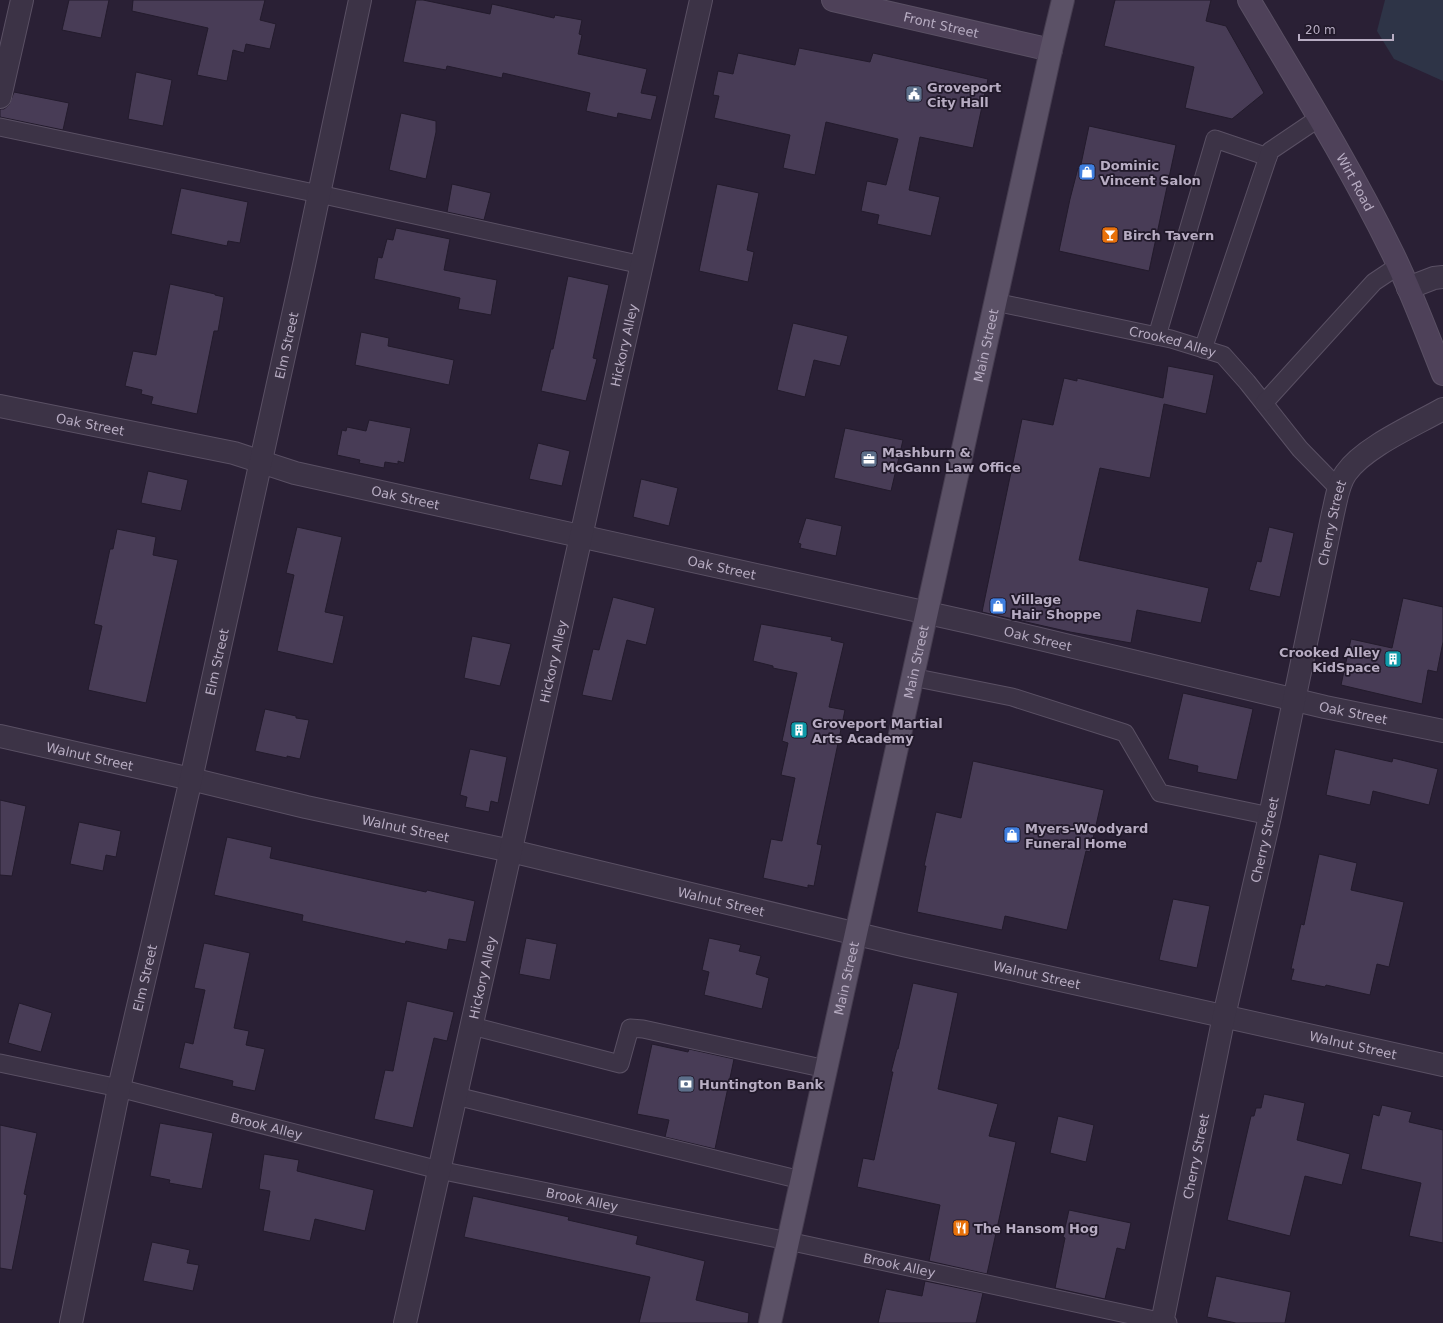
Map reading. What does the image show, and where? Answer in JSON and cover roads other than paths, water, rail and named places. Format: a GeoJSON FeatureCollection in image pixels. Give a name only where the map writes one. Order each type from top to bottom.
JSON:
{"type":"FeatureCollection","features":[{"type":"Feature","properties":{"kind":"main road","name":"Main Street"},"geometry":{"type":"LineString","coordinates":[[770,1323],[1050,50],[1063,0]]}},
{"type":"Feature","properties":{"kind":"street"},"geometry":{"type":"LineString","coordinates":[[0,97],[22,0]]}},
{"type":"Feature","properties":{"kind":"street","name":"Elm Street"},"geometry":{"type":"LineString","coordinates":[[71,1323],[119,1088],[191,779],[262,462],[360,0]]}},
{"type":"Feature","properties":{"kind":"street","name":"Hickory Alley"},"geometry":{"type":"LineString","coordinates":[[405,1323],[701,0]]}},
{"type":"Feature","properties":{"kind":"street","name":"Front Street"},"geometry":{"type":"LineString","coordinates":[[832,0],[1050,50]]}},
{"type":"Feature","properties":{"kind":"street","name":"Wirt Road"},"geometry":{"type":"LineString","coordinates":[[1249,0],[1320,118],[1354,178],[1408,288],[1443,374]]}},
{"type":"Feature","properties":{"kind":"street"},"geometry":{"type":"LineString","coordinates":[[1408,288],[1434,278],[1443,277]]}},
{"type":"Feature","properties":{"kind":"street","name":"Oak Street"},"geometry":{"type":"LineString","coordinates":[[0,406],[234,453],[296,473],[926,613],[1294,699],[1443,731]]}},
{"type":"Feature","properties":{"kind":"street","name":"Cherry Street"},"geometry":{"type":"LineString","coordinates":[[1164,1323],[1224,1016],[1270,816],[1339,489],[1345,474],[1358,459],[1374,447],[1443,409]]}},
{"type":"Feature","properties":{"kind":"street","name":"Walnut Street"},"geometry":{"type":"LineString","coordinates":[[0,736],[191,779],[306,807],[510,851],[856,933],[1443,1065]]}},
{"type":"Feature","properties":{"kind":"lane"},"geometry":{"type":"LineString","coordinates":[[1203,349],[1270,151],[1320,118]]}},
{"type":"Feature","properties":{"kind":"lane"},"geometry":{"type":"LineString","coordinates":[[0,127],[319,194],[642,265]]}},
{"type":"Feature","properties":{"kind":"lane"},"geometry":{"type":"LineString","coordinates":[[1157,336],[1215,139],[1268,157]]}},
{"type":"Feature","properties":{"kind":"lane"},"geometry":{"type":"LineString","coordinates":[[1264,403],[1374,282],[1398,266]]}},
{"type":"Feature","properties":{"kind":"lane","name":"Crooked Alley"},"geometry":{"type":"LineString","coordinates":[[995,302],[1171,339],[1223,355],[1264,403],[1300,449],[1339,489]]}},
{"type":"Feature","properties":{"kind":"lane"},"geometry":{"type":"LineString","coordinates":[[912,677],[1012,697],[1125,733],[1160,793],[1270,816]]}},
{"type":"Feature","properties":{"kind":"lane"},"geometry":{"type":"LineString","coordinates":[[472,1026],[620,1064],[630,1028],[643,1029],[826,1069]]}},
{"type":"Feature","properties":{"kind":"lane","name":"Brook Alley"},"geometry":{"type":"LineString","coordinates":[[0,1063],[119,1088],[439,1170],[788,1241],[1164,1323]]}},
{"type":"Feature","properties":{"kind":"lane"},"geometry":{"type":"LineString","coordinates":[[456,1096],[802,1180]]}},
{"type":"Feature","properties":{"kind":"place","name":"Groveport City Hall"},"geometry":{"type":"Point","coordinates":[914,94]}},
{"type":"Feature","properties":{"kind":"place","name":"Dominic Vincent Salon"},"geometry":{"type":"Point","coordinates":[1087,172]}},
{"type":"Feature","properties":{"kind":"place","name":"Birch Tavern"},"geometry":{"type":"Point","coordinates":[1110,235]}},
{"type":"Feature","properties":{"kind":"place","name":"Mashburn & McGann Law Office"},"geometry":{"type":"Point","coordinates":[869,459]}},
{"type":"Feature","properties":{"kind":"place","name":"Village Hair Shoppe"},"geometry":{"type":"Point","coordinates":[998,606]}},
{"type":"Feature","properties":{"kind":"place","name":"Crooked Alley KidSpace"},"geometry":{"type":"Point","coordinates":[1393,659]}},
{"type":"Feature","properties":{"kind":"place","name":"Groveport Martial Arts Academy"},"geometry":{"type":"Point","coordinates":[799,730]}},
{"type":"Feature","properties":{"kind":"place","name":"Myers-Woodyard Funeral Home"},"geometry":{"type":"Point","coordinates":[1012,835]}},
{"type":"Feature","properties":{"kind":"place","name":"Huntington Bank"},"geometry":{"type":"Point","coordinates":[686,1084]}},
{"type":"Feature","properties":{"kind":"place","name":"The Hansom Hog"},"geometry":{"type":"Point","coordinates":[961,1228]}}]}
